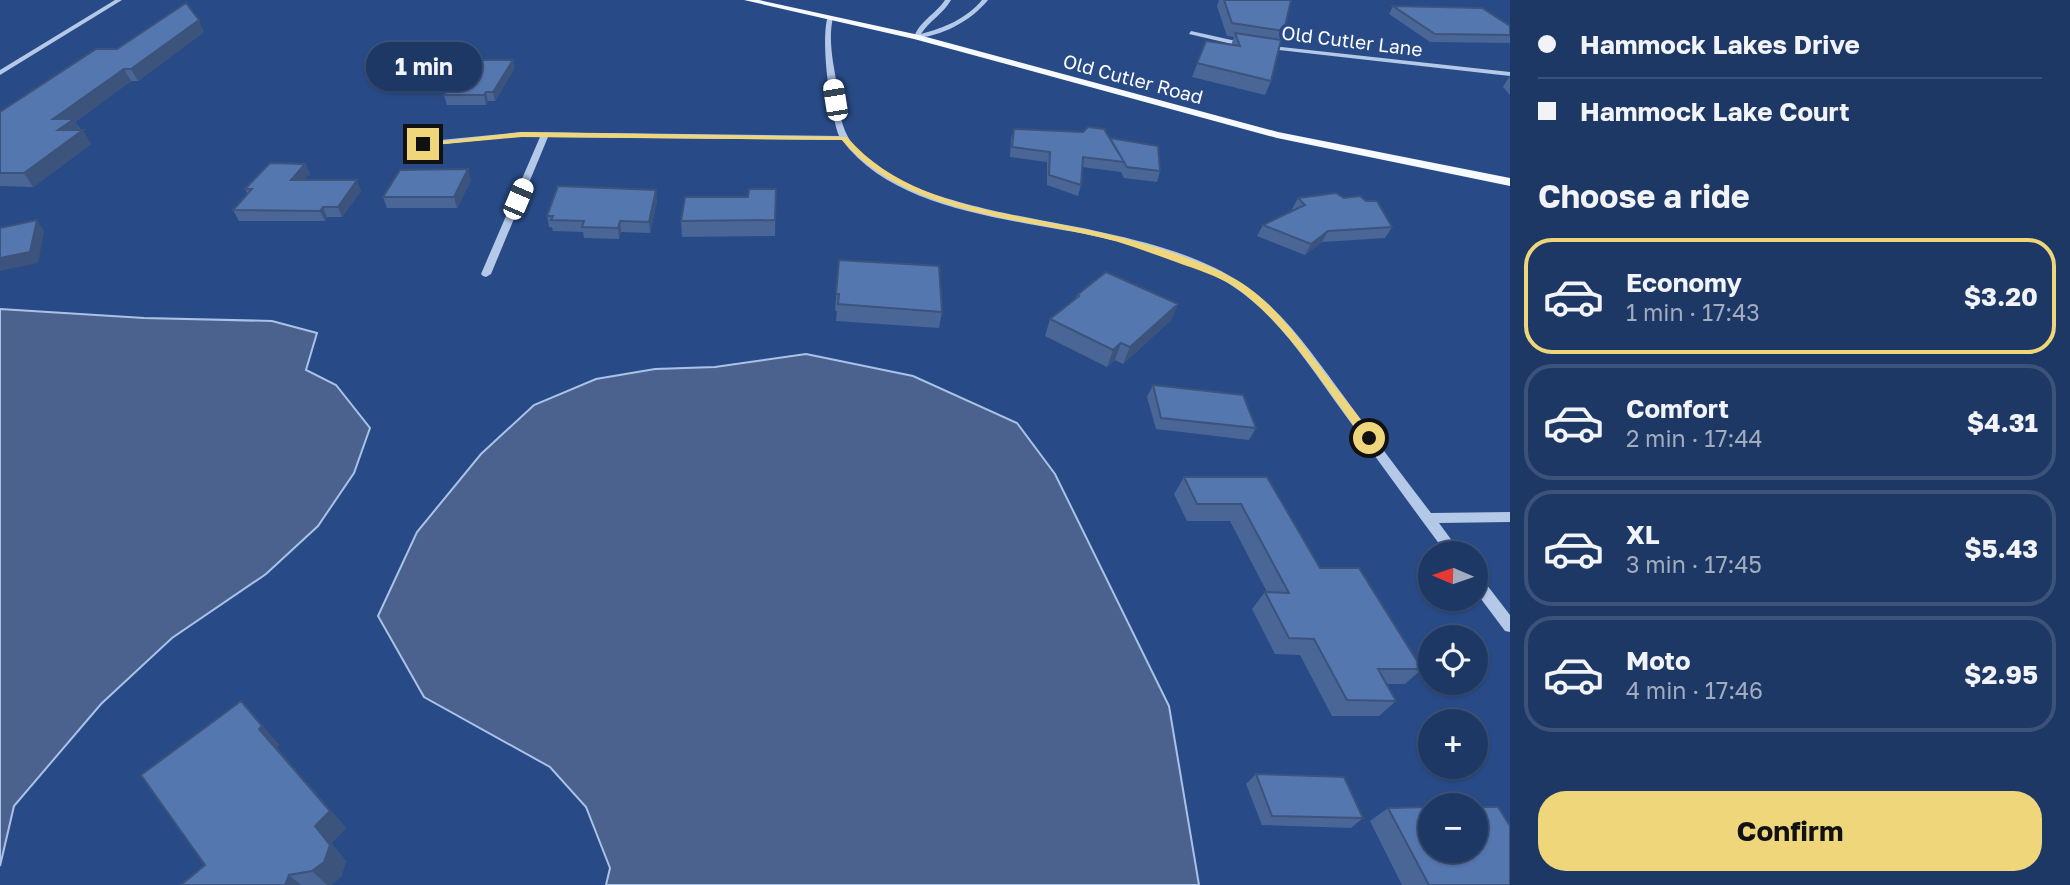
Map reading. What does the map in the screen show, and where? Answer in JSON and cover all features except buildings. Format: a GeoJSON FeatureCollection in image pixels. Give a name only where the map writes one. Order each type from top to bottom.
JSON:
{"type":"FeatureCollection","features":[{"type":"Feature","properties":{"kind":"main road","name":"Old Cutler Road"},"geometry":{"type":"LineString","coordinates":[[748,0],[916,37],[1277,135],[1510,182]]}},
{"type":"Feature","properties":{"kind":"street"},"geometry":{"type":"LineString","coordinates":[[0,72],[119,0]]}},
{"type":"Feature","properties":{"kind":"street"},"geometry":{"type":"LineString","coordinates":[[916,37],[920,25],[937,14],[948,0]]}},
{"type":"Feature","properties":{"kind":"street"},"geometry":{"type":"LineString","coordinates":[[916,37],[943,30],[971,14],[985,0]]}},
{"type":"Feature","properties":{"kind":"street"},"geometry":{"type":"LineString","coordinates":[[830,17],[826,37],[839,121],[844,138],[860,157],[883,173],[949,202],[998,216],[1090,232],[1128,242],[1197,266],[1237,284],[1267,309],[1292,337],[1445,541]]}},
{"type":"Feature","properties":{"kind":"street","name":"Old Cutler Lane"},"geometry":{"type":"LineString","coordinates":[[1191,33],[1253,46],[1510,74]]}},
{"type":"Feature","properties":{"kind":"street"},"geometry":{"type":"LineString","coordinates":[[423,144],[522,134],[844,138]]}},
{"type":"Feature","properties":{"kind":"street"},"geometry":{"type":"LineString","coordinates":[[486,274],[545,135]]}},
{"type":"Feature","properties":{"kind":"street"},"geometry":{"type":"LineString","coordinates":[[1428,518],[1510,517]]}},
{"type":"Feature","properties":{"kind":"street"},"geometry":{"type":"LineString","coordinates":[[1488,597],[1510,626]]}},
{"type":"Feature","properties":{"kind":"water"},"geometry":{"type":"Polygon","coordinates":[[[0,309],[144,318],[272,321],[317,333],[306,370],[336,385],[370,428],[354,473],[318,526],[266,574],[172,638],[101,704],[14,806],[0,866],[0,309]]]}},
{"type":"Feature","properties":{"kind":"water"},"geometry":{"type":"Polygon","coordinates":[[[806,354],[913,376],[1017,423],[1055,474],[1169,706],[1199,885],[606,885],[610,868],[586,807],[550,767],[424,697],[378,616],[417,532],[481,454],[534,405],[596,379],[655,369],[715,367],[806,354]]]}},
{"type":"Feature","properties":{"kind":"route"},"geometry":{"type":"LineString","coordinates":[[423,144],[522,134],[844,138],[860,157],[883,173],[922,192],[998,216],[1090,232],[1128,242],[1197,266],[1237,284],[1286,329],[1369,438]]}}]}
